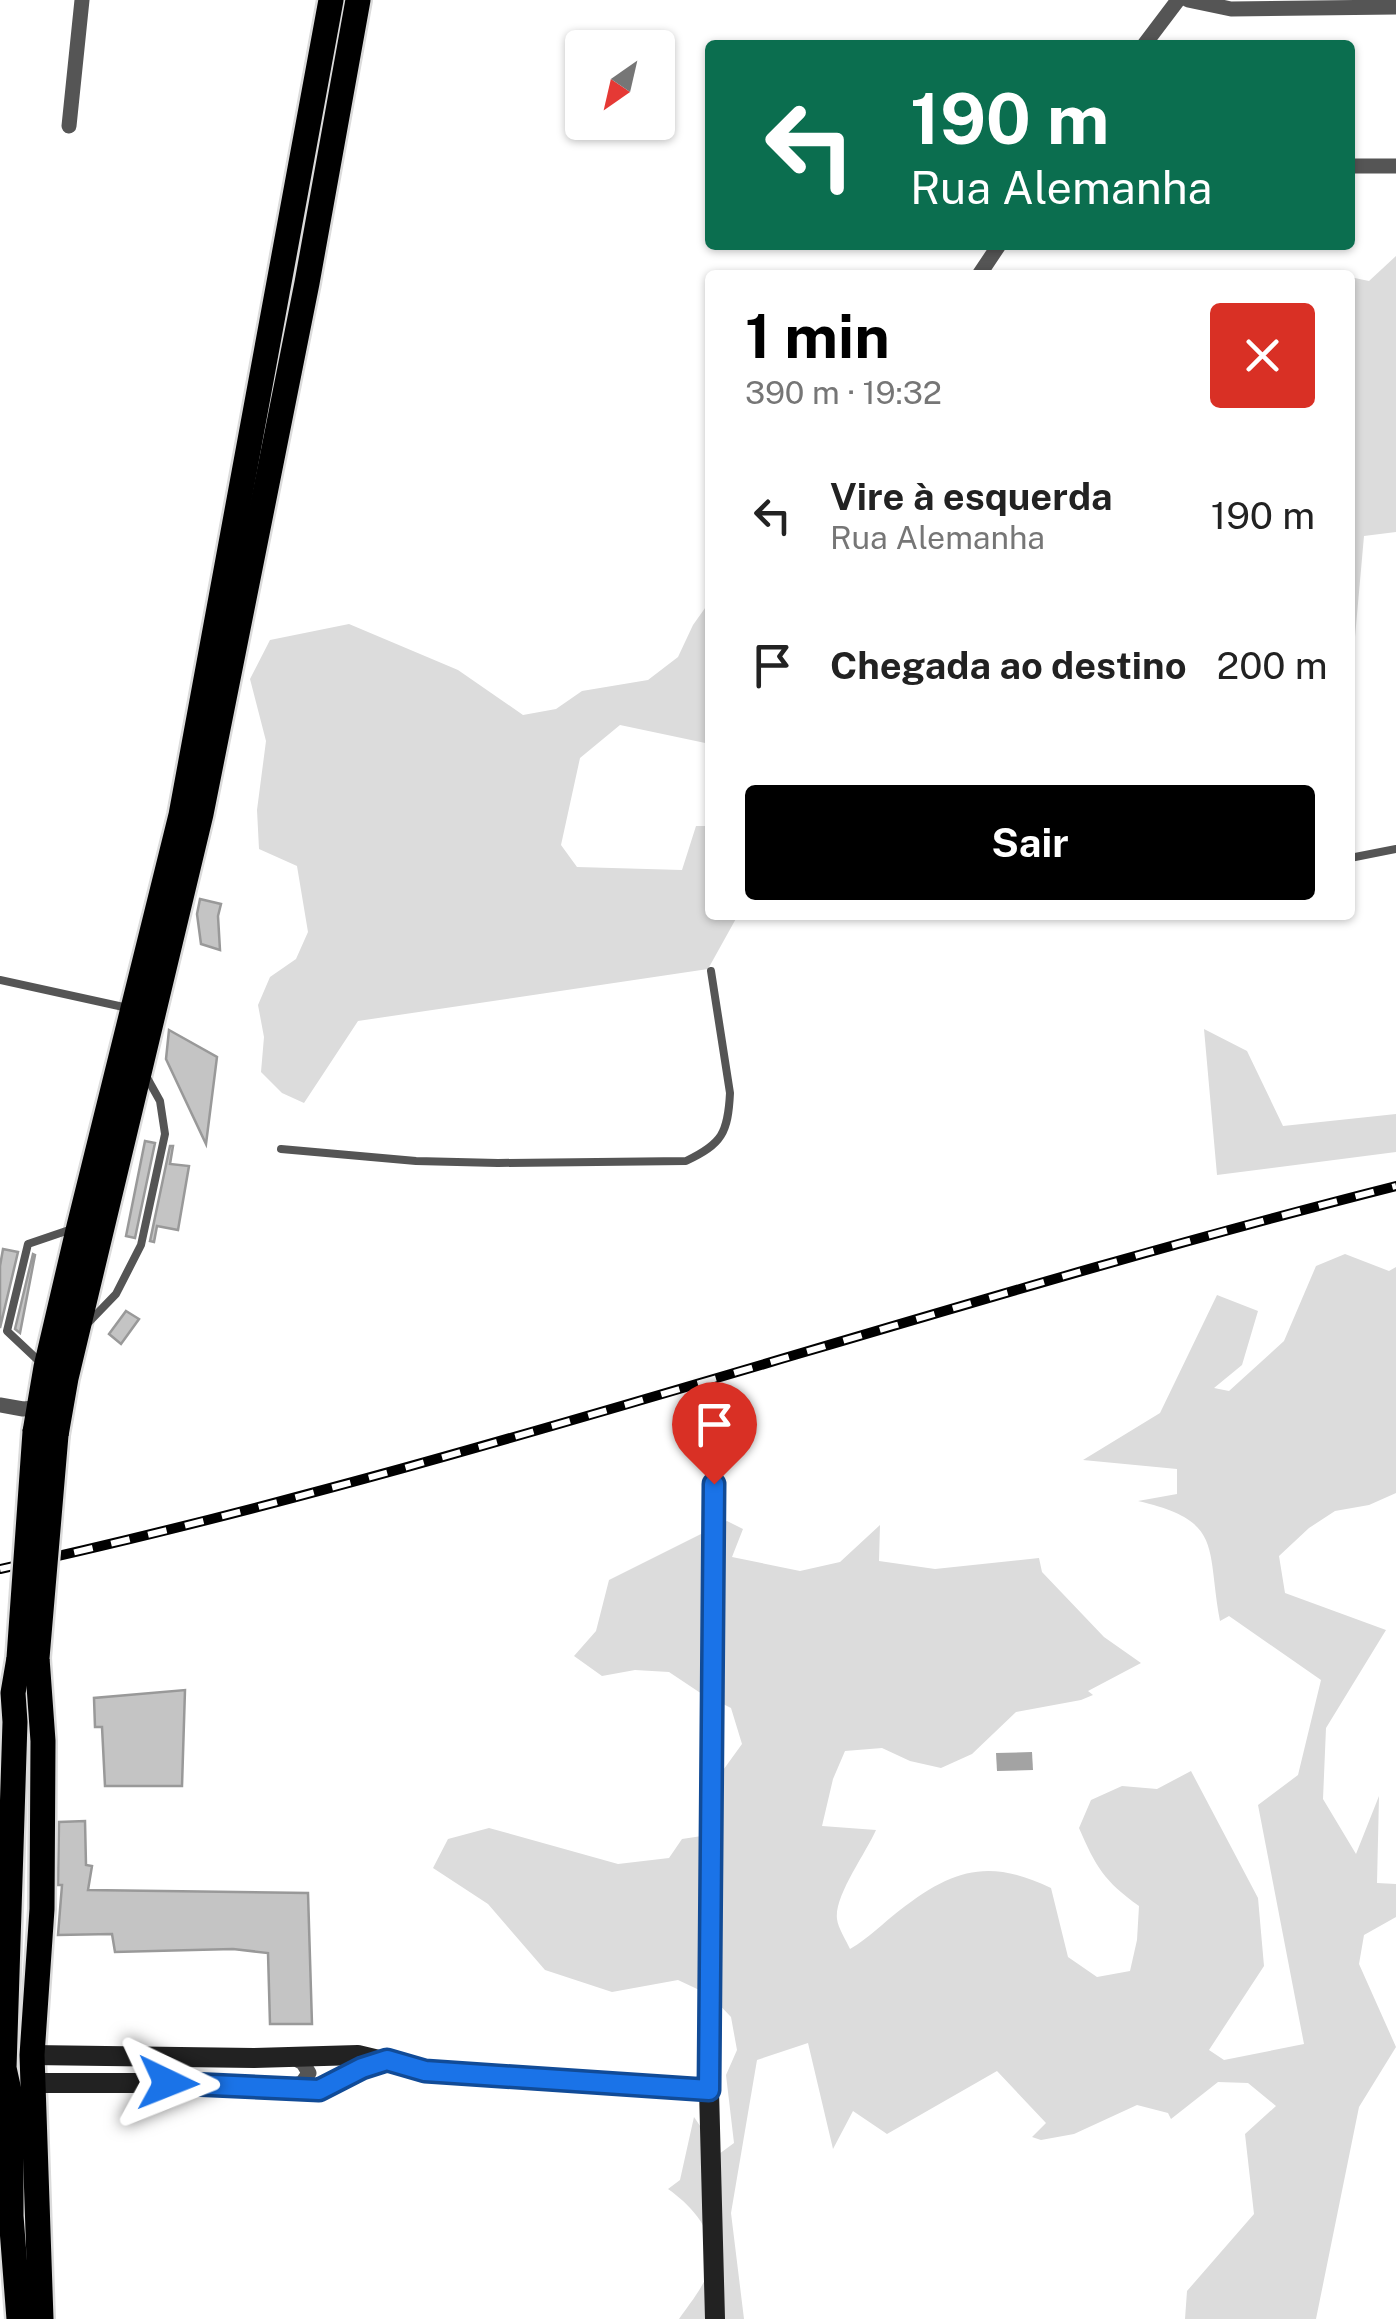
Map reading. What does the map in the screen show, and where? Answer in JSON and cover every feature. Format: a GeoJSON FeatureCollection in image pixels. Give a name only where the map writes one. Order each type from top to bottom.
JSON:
{"type":"FeatureCollection","features":[{"type":"Feature","properties":{"kind":"main road"},"geometry":{"type":"LineString","coordinates":[[11,2100],[2,2068],[15,1722],[17,1693],[28,1658],[48,1420],[46,1367],[181,815],[332,0]]}},
{"type":"Feature","properties":{"kind":"main road"},"geometry":{"type":"LineString","coordinates":[[48,1420],[80,1331],[201,814],[307,283],[358,0]]}},
{"type":"Feature","properties":{"kind":"main road"},"geometry":{"type":"LineString","coordinates":[[17,1693],[42,1741],[42,1891],[32,2055],[41,2319]]}},
{"type":"Feature","properties":{"kind":"main road"},"geometry":{"type":"LineString","coordinates":[[4,2002],[12,2045],[32,2055]]}},
{"type":"Feature","properties":{"kind":"main road"},"geometry":{"type":"LineString","coordinates":[[20,2319],[11,2216],[11,2100],[19,2070],[32,2055]]}},
{"type":"Feature","properties":{"kind":"street"},"geometry":{"type":"LineString","coordinates":[[69,126],[82,0]]}},
{"type":"Feature","properties":{"kind":"street"},"geometry":{"type":"LineString","coordinates":[[1148,40],[1178,0]]}},
{"type":"Feature","properties":{"kind":"street"},"geometry":{"type":"LineString","coordinates":[[1188,0],[1231,9],[1396,7]]}},
{"type":"Feature","properties":{"kind":"street"},"geometry":{"type":"LineString","coordinates":[[1355,166],[1396,166]]}},
{"type":"Feature","properties":{"kind":"street"},"geometry":{"type":"LineString","coordinates":[[0,1405],[23,1409],[48,1420]]}},
{"type":"Feature","properties":{"kind":"street"},"geometry":{"type":"LineString","coordinates":[[714,1484],[709,2090],[715,2319]]}},
{"type":"Feature","properties":{"kind":"street"},"geometry":{"type":"LineString","coordinates":[[117,2054],[117,2082]]}},
{"type":"Feature","properties":{"kind":"street"},"geometry":{"type":"LineString","coordinates":[[32,2055],[358,2054],[425,2071],[709,2090]]}},
{"type":"Feature","properties":{"kind":"street"},"geometry":{"type":"LineString","coordinates":[[290,2086],[302,2083],[309,2073],[303,2063],[292,2057]]}},
{"type":"Feature","properties":{"kind":"street"},"geometry":{"type":"LineString","coordinates":[[32,2083],[290,2086],[319,2090],[387,2060]]}},
{"type":"Feature","properties":{"kind":"lane"},"geometry":{"type":"LineString","coordinates":[[1355,857],[1396,848]]}},
{"type":"Feature","properties":{"kind":"lane"},"geometry":{"type":"LineString","coordinates":[[281,1148],[416,1161],[686,1161],[719,1141],[729,1112],[730,1093],[711,971]]}},
{"type":"Feature","properties":{"kind":"lane"},"geometry":{"type":"LineString","coordinates":[[0,980],[132,1009]]}},
{"type":"Feature","properties":{"kind":"lane"},"geometry":{"type":"LineString","coordinates":[[80,1331],[116,1294],[141,1245],[165,1134],[160,1101],[142,1068]]}},
{"type":"Feature","properties":{"kind":"lane"},"geometry":{"type":"LineString","coordinates":[[46,1367],[6,1331],[28,1244],[79,1226]]}},
{"type":"Feature","properties":{"kind":"shaded area"},"geometry":{"type":"Polygon","coordinates":[[[1396,256],[1396,532],[1364,536],[1355,637],[1355,278],[1369,281],[1396,256]]]}},
{"type":"Feature","properties":{"kind":"shaded area"},"geometry":{"type":"Polygon","coordinates":[[[705,608],[705,743],[620,725],[580,758],[561,845],[577,867],[682,870],[696,826],[705,826],[705,920],[735,920],[708,969],[358,1021],[304,1103],[282,1093],[261,1072],[264,1037],[258,1005],[270,977],[296,959],[308,932],[297,866],[259,849],[257,810],[266,741],[250,679],[270,640],[349,624],[458,670],[523,715],[556,709],[582,691],[648,680],[678,657],[705,608]]]}},
{"type":"Feature","properties":{"kind":"shaded area"},"geometry":{"type":"Polygon","coordinates":[[[1204,1029],[1247,1051],[1283,1126],[1396,1114],[1396,1152],[1217,1175],[1204,1029]]]}},
{"type":"Feature","properties":{"kind":"shaded area"},"geometry":{"type":"Polygon","coordinates":[[[1345,1254],[1389,1271],[1396,1267],[1396,1493],[1369,1505],[1335,1511],[1309,1528],[1279,1556],[1285,1593],[1386,1630],[1326,1728],[1323,1799],[1356,1854],[1379,1796],[1377,1883],[1396,1884],[1396,1917],[1364,1935],[1359,1964],[1396,2047],[1359,2107],[1316,2319],[1185,2319],[1187,2291],[1254,2214],[1245,2134],[1276,2106],[1248,2083],[1218,2082],[1171,2119],[1168,2113],[1137,2105],[1074,2134],[1041,2140],[1032,2137],[1046,2123],[997,2071],[887,2134],[853,2111],[833,2149],[808,2043],[757,2060],[731,2213],[744,2319],[679,2319],[706,2277],[712,2251],[700,2220],[668,2189],[680,2180],[694,2117],[719,2154],[734,2143],[726,2075],[737,2050],[731,2017],[710,1995],[678,1980],[612,1992],[545,1970],[488,1904],[433,1868],[448,1839],[489,1828],[618,1864],[669,1858],[682,1839],[715,1834],[709,1801],[721,1773],[742,1744],[731,1708],[669,1672],[635,1670],[602,1676],[574,1656],[596,1631],[609,1580],[727,1521],[743,1529],[732,1557],[800,1571],[840,1562],[880,1525],[879,1561],[935,1569],[1039,1558],[1042,1572],[1104,1637],[1141,1663],[1088,1691],[1093,1695],[1081,1700],[1016,1712],[972,1754],[941,1768],[910,1761],[882,1748],[845,1751],[833,1779],[822,1826],[876,1830],[837,1910],[838,1923],[850,1949],[937,1885],[972,1872],[990,1871],[1009,1873],[1051,1888],[1068,1957],[1097,1977],[1130,1971],[1139,1906],[1102,1872],[1079,1828],[1091,1800],[1122,1786],[1157,1789],[1191,1771],[1258,1898],[1264,1966],[1209,2050],[1224,2060],[1304,2044],[1258,1805],[1298,1775],[1321,1680],[1229,1616],[1220,1621],[1211,1555],[1198,1528],[1166,1509],[1138,1501],[1177,1494],[1177,1469],[1083,1460],[1160,1413],[1217,1295],[1258,1311],[1242,1365],[1214,1388],[1229,1391],[1284,1341],[1316,1266],[1345,1254]]]}},
{"type":"Feature","properties":{"kind":"shaded area"},"geometry":{"type":"Polygon","coordinates":[[[1032,1752],[1033,1770],[997,1771],[996,1753],[1032,1752]]]}},
{"type":"Feature","properties":{"kind":"building"},"geometry":{"type":"Polygon","coordinates":[[[200,899],[221,904],[220,950],[201,944],[197,914],[200,899]]]}},
{"type":"Feature","properties":{"kind":"building"},"geometry":{"type":"Polygon","coordinates":[[[169,1030],[217,1057],[206,1144],[166,1059],[169,1030]]]}},
{"type":"Feature","properties":{"kind":"building"},"geometry":{"type":"Polygon","coordinates":[[[145,1141],[155,1143],[135,1238],[126,1236],[145,1141]]]}},
{"type":"Feature","properties":{"kind":"building"},"geometry":{"type":"Polygon","coordinates":[[[170,1146],[170,1164],[189,1166],[178,1230],[157,1226],[154,1242],[150,1241],[170,1146]]]}},
{"type":"Feature","properties":{"kind":"building"},"geometry":{"type":"Polygon","coordinates":[[[3,1249],[18,1252],[0,1328],[0,1266],[3,1249]]]}},
{"type":"Feature","properties":{"kind":"building"},"geometry":{"type":"Polygon","coordinates":[[[35,1255],[20,1333],[15,1329],[35,1255]]]}},
{"type":"Feature","properties":{"kind":"building"},"geometry":{"type":"Polygon","coordinates":[[[126,1311],[139,1319],[121,1344],[109,1334],[126,1311]]]}},
{"type":"Feature","properties":{"kind":"building"},"geometry":{"type":"Polygon","coordinates":[[[185,1690],[182,1786],[105,1786],[102,1727],[95,1727],[94,1698],[185,1690]]]}},
{"type":"Feature","properties":{"kind":"building"},"geometry":{"type":"Polygon","coordinates":[[[85,1821],[86,1865],[92,1866],[88,1890],[308,1893],[312,2024],[270,2024],[268,1953],[233,1949],[115,1952],[112,1934],[58,1935],[62,1885],[58,1885],[59,1822],[85,1821]]]}},
{"type":"Feature","properties":{"kind":"railway"},"geometry":{"type":"LineString","coordinates":[[0,1569],[176,1528],[526,1434],[1047,1281],[1396,1186]]}},
{"type":"Feature","properties":{"kind":"route"},"geometry":{"type":"LineString","coordinates":[[168,2083],[319,2090],[387,2060],[425,2071],[709,2090],[714,1484]]}}]}
